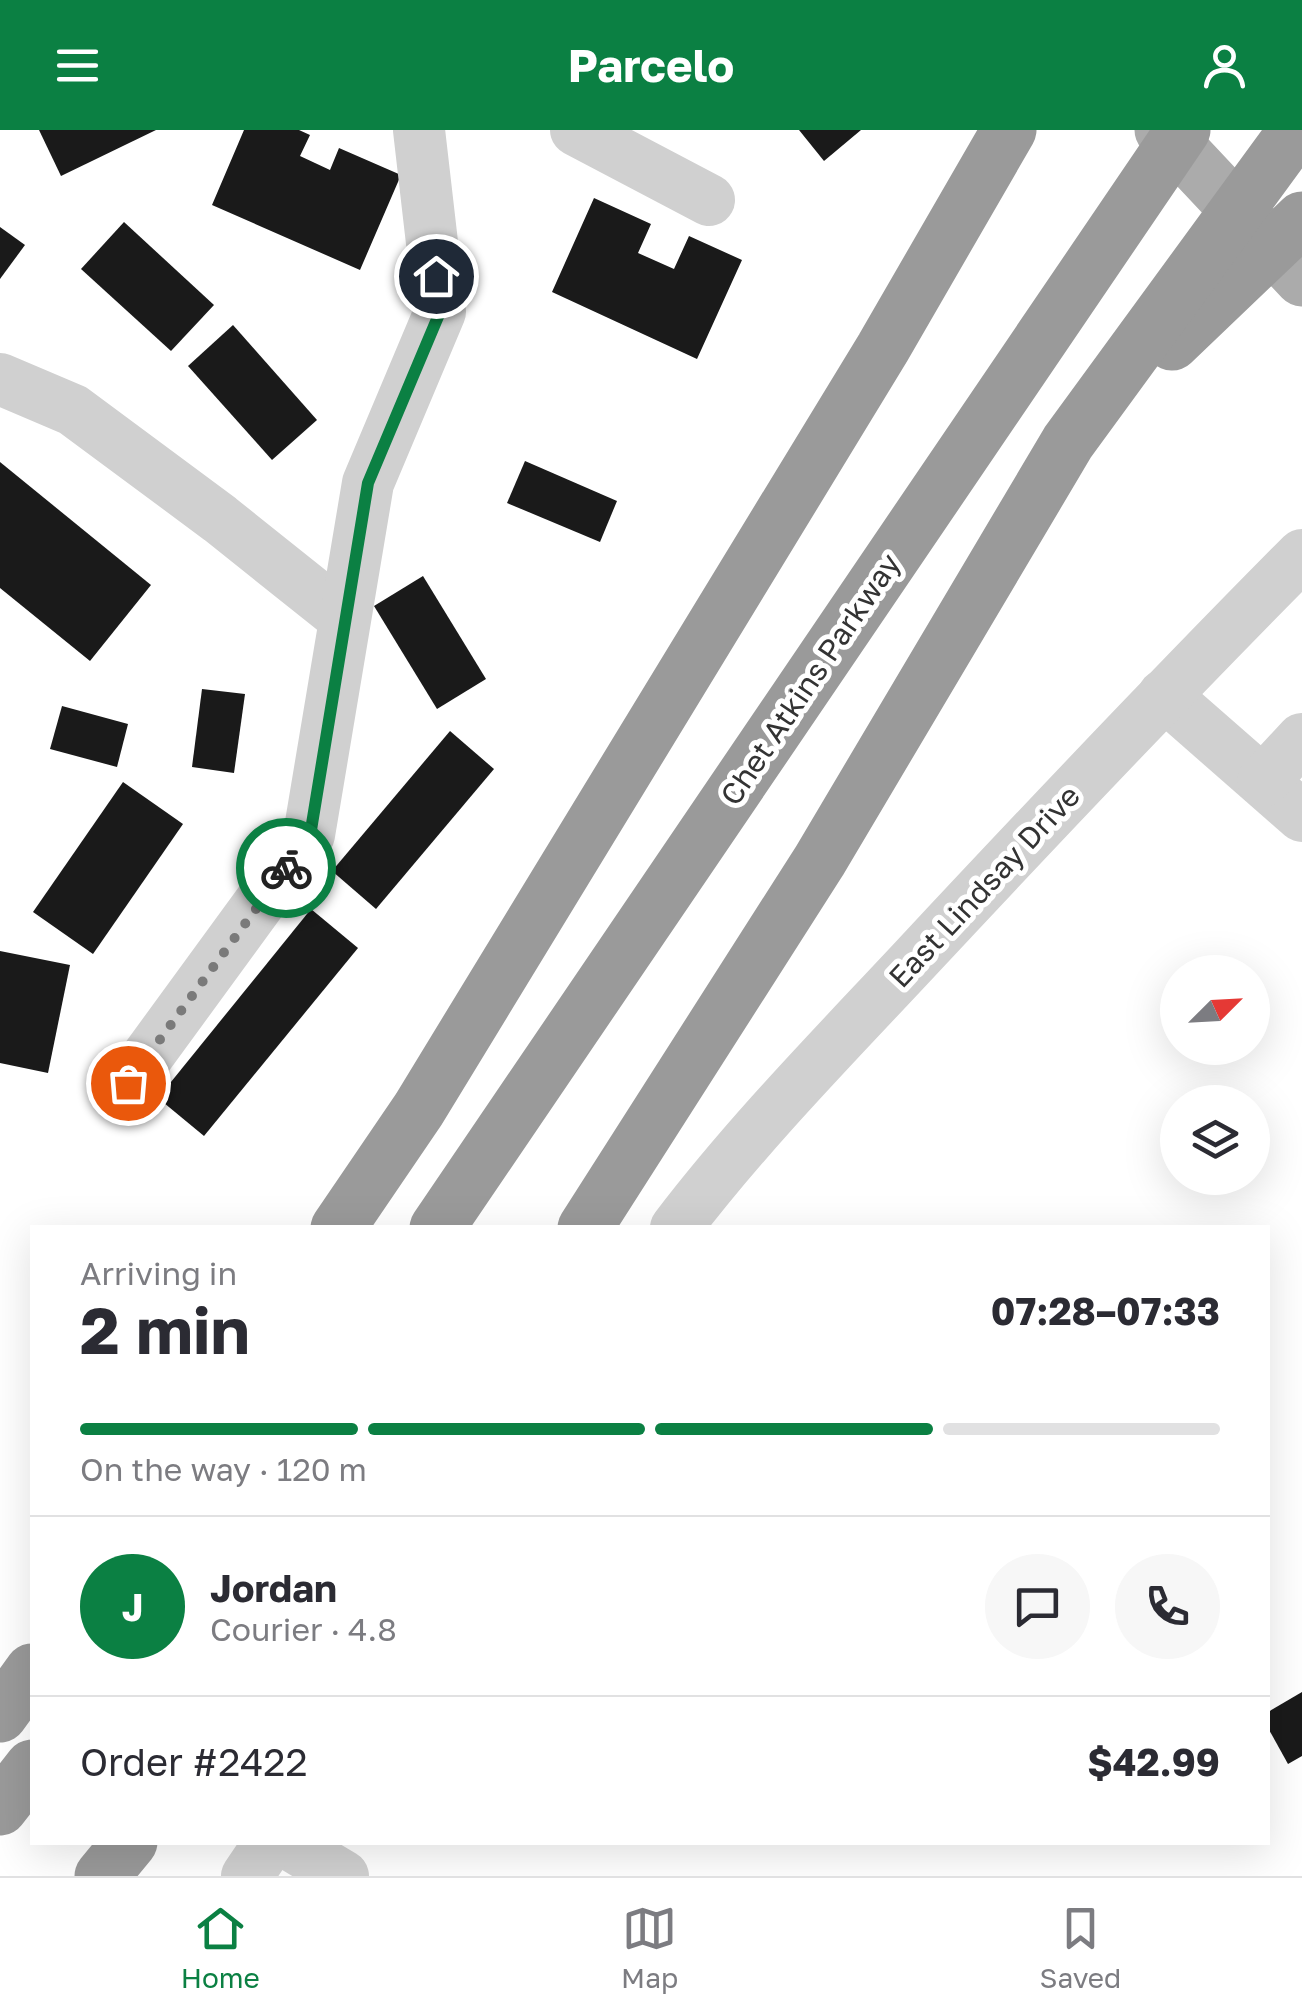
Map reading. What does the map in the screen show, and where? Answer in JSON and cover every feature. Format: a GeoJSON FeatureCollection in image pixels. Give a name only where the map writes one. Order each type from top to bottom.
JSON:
{"type":"FeatureCollection","features":[{"type":"Feature","properties":{"kind":"highway"},"geometry":{"type":"LineString","coordinates":[[340,1225],[429,1092],[883,348],[1009,130]]}},
{"type":"Feature","properties":{"kind":"highway","name":"Chet Atkins Parkway"},"geometry":{"type":"LineString","coordinates":[[440,1225],[1184,130]]}},
{"type":"Feature","properties":{"kind":"highway"},"geometry":{"type":"LineString","coordinates":[[587,1225],[820,860],[1068,442],[1296,130]]}},
{"type":"Feature","properties":{"kind":"highway"},"geometry":{"type":"LineString","coordinates":[[1068,442],[1302,219]]}},
{"type":"Feature","properties":{"kind":"highway"},"geometry":{"type":"LineString","coordinates":[[0,1715],[30,1674]]}},
{"type":"Feature","properties":{"kind":"highway"},"geometry":{"type":"LineString","coordinates":[[0,1808],[30,1770]]}},
{"type":"Feature","properties":{"kind":"highway"},"geometry":{"type":"LineString","coordinates":[[102,1876],[128,1845]]}},
{"type":"Feature","properties":{"kind":"main road"},"geometry":{"type":"LineString","coordinates":[[1162,130],[1302,278]]}},
{"type":"Feature","properties":{"kind":"street"},"geometry":{"type":"LineString","coordinates":[[128,1083],[310,836],[368,483],[440,312],[419,130]]}},
{"type":"Feature","properties":{"kind":"street"},"geometry":{"type":"LineString","coordinates":[[576,130],[709,200]]}},
{"type":"Feature","properties":{"kind":"street"},"geometry":{"type":"LineString","coordinates":[[0,379],[73,410],[220,519],[344,618]]}},
{"type":"Feature","properties":{"kind":"street","name":"East Lindsay Drive"},"geometry":{"type":"LineString","coordinates":[[678,1225],[752,1136],[1164,695],[1302,554]]}},
{"type":"Feature","properties":{"kind":"street"},"geometry":{"type":"LineString","coordinates":[[1164,695],[1302,816]]}},
{"type":"Feature","properties":{"kind":"street"},"geometry":{"type":"LineString","coordinates":[[1263,781],[1302,739]]}},
{"type":"Feature","properties":{"kind":"street"},"geometry":{"type":"LineString","coordinates":[[247,1876],[268,1845]]}},
{"type":"Feature","properties":{"kind":"street"},"geometry":{"type":"LineString","coordinates":[[291,1845],[343,1876]]}},
{"type":"Feature","properties":{"kind":"building"},"geometry":{"type":"Polygon","coordinates":[[[39,130],[156,130],[61,176],[39,130]]]}},
{"type":"Feature","properties":{"kind":"building"},"geometry":{"type":"Polygon","coordinates":[[[244,130],[299,130],[310,135],[300,156],[330,170],[339,148],[401,175],[360,270],[212,205],[244,130]]]}},
{"type":"Feature","properties":{"kind":"building"},"geometry":{"type":"Polygon","coordinates":[[[799,130],[861,130],[824,161],[799,130]]]}},
{"type":"Feature","properties":{"kind":"building"},"geometry":{"type":"Polygon","coordinates":[[[594,198],[651,224],[638,253],[674,269],[689,236],[742,260],[697,359],[552,292],[594,198]]]}},
{"type":"Feature","properties":{"kind":"building"},"geometry":{"type":"Polygon","coordinates":[[[124,222],[214,305],[171,351],[81,269],[124,222]]]}},
{"type":"Feature","properties":{"kind":"building"},"geometry":{"type":"Polygon","coordinates":[[[0,227],[25,245],[0,279],[0,227]]]}},
{"type":"Feature","properties":{"kind":"building"},"geometry":{"type":"Polygon","coordinates":[[[233,325],[317,420],[272,460],[188,366],[233,325]]]}},
{"type":"Feature","properties":{"kind":"building"},"geometry":{"type":"Polygon","coordinates":[[[525,461],[617,501],[600,542],[507,503],[525,461]]]}},
{"type":"Feature","properties":{"kind":"building"},"geometry":{"type":"Polygon","coordinates":[[[0,462],[151,585],[90,661],[0,588],[0,462]]]}},
{"type":"Feature","properties":{"kind":"building"},"geometry":{"type":"Polygon","coordinates":[[[423,576],[486,679],[437,709],[374,606],[423,576]]]}},
{"type":"Feature","properties":{"kind":"building"},"geometry":{"type":"Polygon","coordinates":[[[202,689],[245,694],[234,773],[192,767],[202,689]]]}},
{"type":"Feature","properties":{"kind":"building"},"geometry":{"type":"Polygon","coordinates":[[[62,706],[128,724],[117,767],[50,749],[62,706]]]}},
{"type":"Feature","properties":{"kind":"building"},"geometry":{"type":"Polygon","coordinates":[[[450,731],[494,769],[376,909],[332,871],[450,731]]]}},
{"type":"Feature","properties":{"kind":"building"},"geometry":{"type":"Polygon","coordinates":[[[123,782],[183,824],[93,954],[33,912],[123,782]]]}},
{"type":"Feature","properties":{"kind":"building"},"geometry":{"type":"Polygon","coordinates":[[[311,909],[358,948],[204,1136],[158,1098],[311,909]]]}},
{"type":"Feature","properties":{"kind":"building"},"geometry":{"type":"Polygon","coordinates":[[[0,951],[70,965],[48,1073],[0,1063],[0,951]]]}},
{"type":"Feature","properties":{"kind":"building"},"geometry":{"type":"Polygon","coordinates":[[[1302,1692],[1302,1756],[1288,1764],[1270,1732],[1270,1711],[1302,1692]]]}},
{"type":"Feature","properties":{"kind":"way so far"},"geometry":{"type":"LineString","coordinates":[[128,1083],[286,868]]}},
{"type":"Feature","properties":{"kind":"route"},"geometry":{"type":"LineString","coordinates":[[286,868],[310,836],[368,483],[440,312],[436,276]]}}]}
